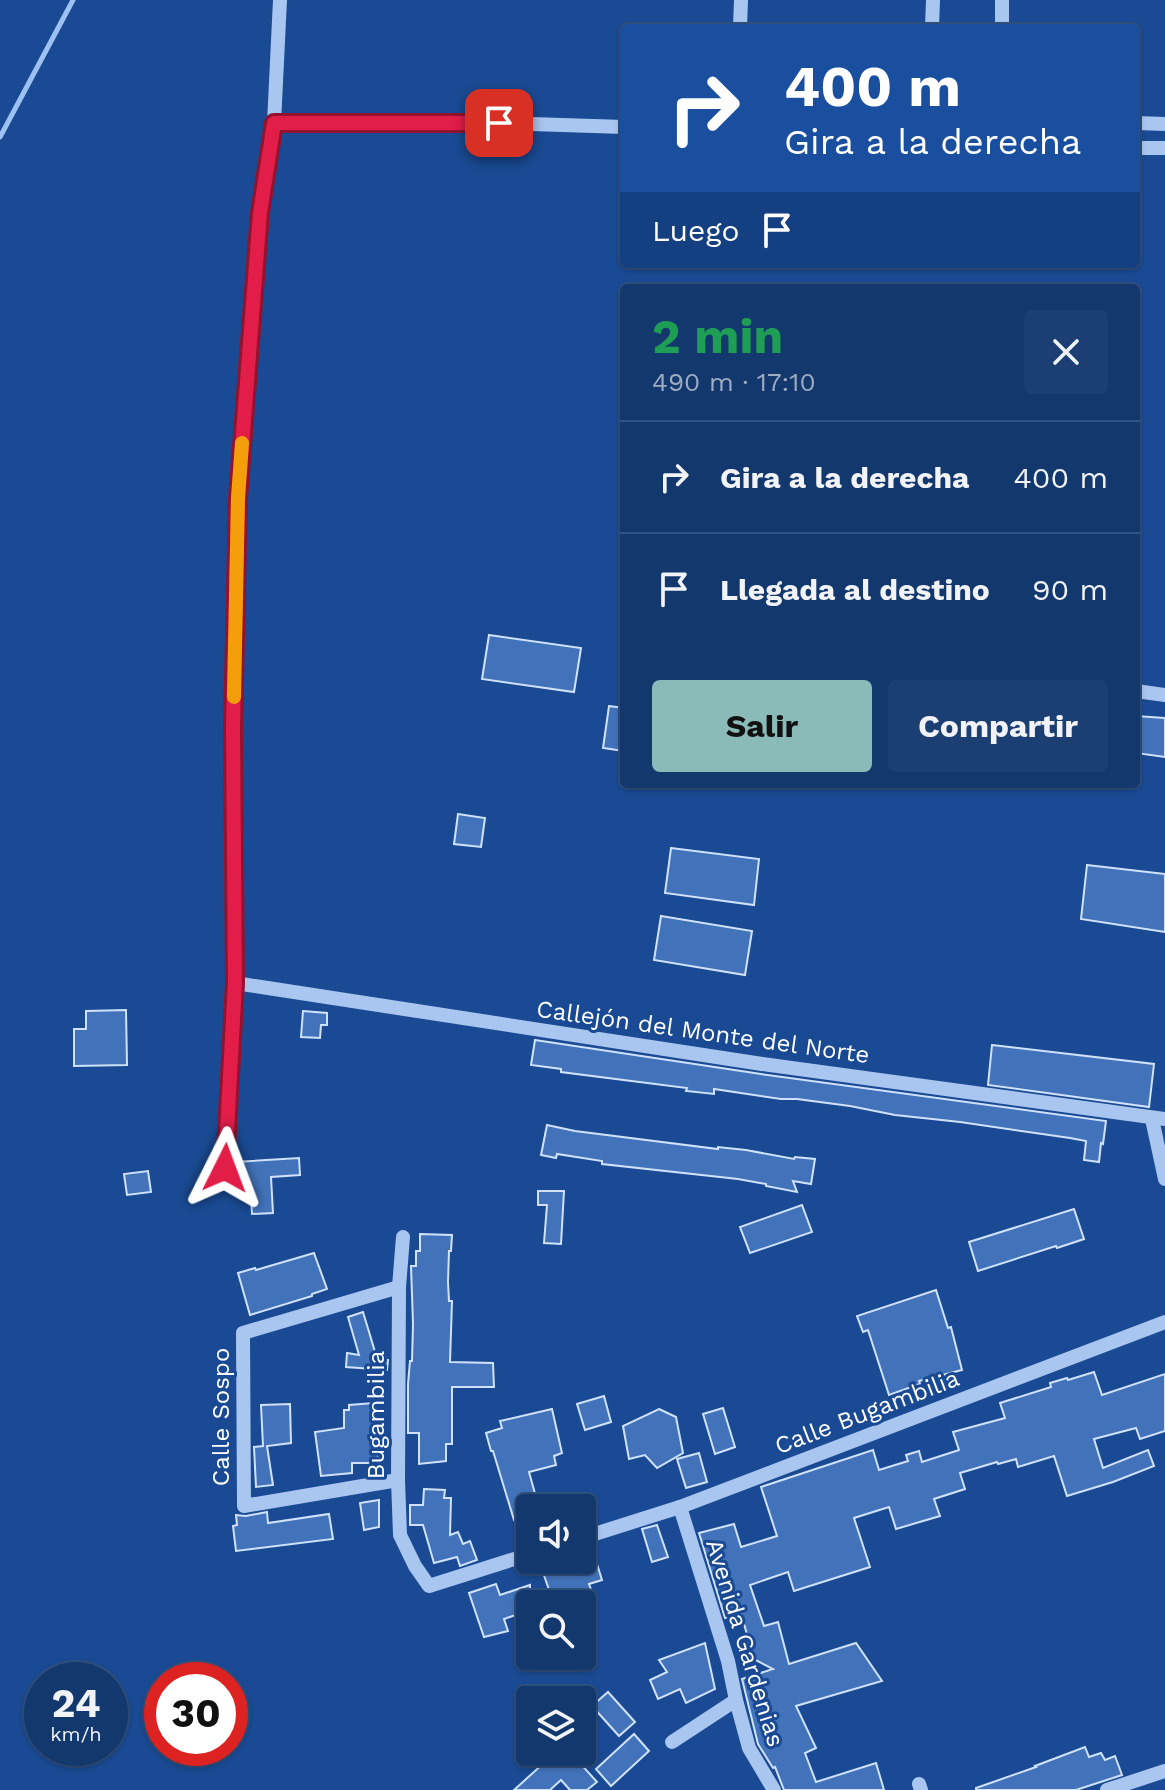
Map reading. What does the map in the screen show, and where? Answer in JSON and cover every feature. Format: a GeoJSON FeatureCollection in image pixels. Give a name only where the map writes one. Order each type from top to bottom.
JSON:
{"type":"FeatureCollection","features":[{"type":"Feature","properties":{"kind":"street"},"geometry":{"type":"LineString","coordinates":[[225,1168],[235,983],[233,728],[238,498],[260,213],[274,123],[280,0]]}},
{"type":"Feature","properties":{"kind":"street"},"geometry":{"type":"LineString","coordinates":[[740,24],[741,0]]}},
{"type":"Feature","properties":{"kind":"street"},"geometry":{"type":"LineString","coordinates":[[932,24],[933,0]]}},
{"type":"Feature","properties":{"kind":"street"},"geometry":{"type":"LineString","coordinates":[[1002,0],[1002,24]]}},
{"type":"Feature","properties":{"kind":"street"},"geometry":{"type":"LineString","coordinates":[[274,123],[499,123],[620,127]]}},
{"type":"Feature","properties":{"kind":"street"},"geometry":{"type":"LineString","coordinates":[[1140,123],[1165,124]]}},
{"type":"Feature","properties":{"kind":"street"},"geometry":{"type":"LineString","coordinates":[[1140,148],[1165,148]]}},
{"type":"Feature","properties":{"kind":"street"},"geometry":{"type":"LineString","coordinates":[[1140,692],[1165,695]]}},
{"type":"Feature","properties":{"kind":"street","name":"Callejón del Monte del Norte"},"geometry":{"type":"LineString","coordinates":[[235,983],[762,1064],[1159,1119]]}},
{"type":"Feature","properties":{"kind":"street"},"geometry":{"type":"LineString","coordinates":[[1159,1119],[1165,1179]]}},
{"type":"Feature","properties":{"kind":"street","name":"Bugambilia"},"geometry":{"type":"LineString","coordinates":[[403,1237],[399,1287],[400,1535],[429,1586],[516,1558]]}},
{"type":"Feature","properties":{"kind":"street","name":"Calle Sospo"},"geometry":{"type":"LineString","coordinates":[[398,1480],[244,1506],[243,1333],[399,1287]]}},
{"type":"Feature","properties":{"kind":"street","name":"Calle Bugambilia"},"geometry":{"type":"LineString","coordinates":[[596,1534],[680,1507],[1165,1322]]}},
{"type":"Feature","properties":{"kind":"street","name":"Avenida Gardenias"},"geometry":{"type":"LineString","coordinates":[[680,1507],[728,1661],[749,1748],[774,1790]]}},
{"type":"Feature","properties":{"kind":"street"},"geometry":{"type":"LineString","coordinates":[[672,1742],[736,1700]]}},
{"type":"Feature","properties":{"kind":"street"},"geometry":{"type":"LineString","coordinates":[[1107,1790],[1165,1771]]}},
{"type":"Feature","properties":{"kind":"building"},"geometry":{"type":"Polygon","coordinates":[[[489,635],[581,648],[574,692],[482,679],[489,635]]]}},
{"type":"Feature","properties":{"kind":"building"},"geometry":{"type":"Polygon","coordinates":[[[609,706],[620,707],[620,750],[603,748],[609,706]]]}},
{"type":"Feature","properties":{"kind":"building"},"geometry":{"type":"Polygon","coordinates":[[[1140,716],[1165,718],[1165,757],[1140,754],[1140,716]]]}},
{"type":"Feature","properties":{"kind":"building"},"geometry":{"type":"Polygon","coordinates":[[[458,814],[485,818],[481,847],[454,844],[458,814]]]}},
{"type":"Feature","properties":{"kind":"building"},"geometry":{"type":"Polygon","coordinates":[[[671,848],[759,859],[754,905],[665,893],[671,848]]]}},
{"type":"Feature","properties":{"kind":"building"},"geometry":{"type":"Polygon","coordinates":[[[1087,865],[1165,874],[1165,932],[1081,919],[1087,865]]]}},
{"type":"Feature","properties":{"kind":"building"},"geometry":{"type":"Polygon","coordinates":[[[661,916],[752,931],[745,975],[654,960],[661,916]]]}},
{"type":"Feature","properties":{"kind":"building"},"geometry":{"type":"Polygon","coordinates":[[[126,1010],[127,1065],[74,1066],[74,1029],[86,1029],[86,1011],[126,1010]]]}},
{"type":"Feature","properties":{"kind":"building"},"geometry":{"type":"Polygon","coordinates":[[[303,1011],[327,1013],[327,1025],[321,1025],[320,1038],[301,1037],[303,1011]]]}},
{"type":"Feature","properties":{"kind":"building"},"geometry":{"type":"Polygon","coordinates":[[[535,1040],[1106,1121],[1103,1144],[1099,1162],[1084,1160],[1086,1141],[1070,1138],[797,1099],[714,1089],[714,1094],[686,1091],[687,1088],[561,1072],[561,1069],[531,1065],[535,1040]]]}},
{"type":"Feature","properties":{"kind":"building"},"geometry":{"type":"Polygon","coordinates":[[[992,1045],[1154,1064],[1149,1107],[988,1085],[992,1045]]]}},
{"type":"Feature","properties":{"kind":"building"},"geometry":{"type":"Polygon","coordinates":[[[547,1125],[794,1159],[815,1159],[811,1184],[793,1181],[797,1192],[738,1179],[602,1164],[602,1161],[557,1154],[556,1158],[541,1155],[547,1125]]]}},
{"type":"Feature","properties":{"kind":"building"},"geometry":{"type":"Polygon","coordinates":[[[299,1158],[300,1175],[271,1177],[273,1213],[252,1214],[250,1182],[232,1183],[235,1162],[299,1158]]]}},
{"type":"Feature","properties":{"kind":"building"},"geometry":{"type":"Polygon","coordinates":[[[148,1171],[151,1192],[127,1195],[124,1174],[148,1171]]]}},
{"type":"Feature","properties":{"kind":"building"},"geometry":{"type":"Polygon","coordinates":[[[538,1191],[564,1191],[561,1244],[544,1243],[547,1205],[538,1205],[538,1191]]]}},
{"type":"Feature","properties":{"kind":"building"},"geometry":{"type":"Polygon","coordinates":[[[802,1205],[812,1232],[750,1253],[740,1227],[802,1205]]]}},
{"type":"Feature","properties":{"kind":"building"},"geometry":{"type":"Polygon","coordinates":[[[1074,1209],[1084,1239],[978,1271],[969,1242],[1074,1209]]]}},
{"type":"Feature","properties":{"kind":"building"},"geometry":{"type":"Polygon","coordinates":[[[420,1234],[452,1235],[448,1282],[449,1301],[452,1301],[450,1362],[493,1363],[494,1387],[452,1387],[452,1444],[446,1444],[446,1461],[419,1464],[419,1433],[408,1433],[408,1384],[413,1324],[411,1266],[416,1266],[420,1234]]]}},
{"type":"Feature","properties":{"kind":"building"},"geometry":{"type":"Polygon","coordinates":[[[314,1253],[327,1289],[250,1315],[238,1273],[314,1253]]]}},
{"type":"Feature","properties":{"kind":"building"},"geometry":{"type":"Polygon","coordinates":[[[936,1290],[948,1328],[951,1327],[962,1370],[919,1381],[920,1384],[889,1395],[868,1330],[863,1332],[857,1316],[936,1290]]]}},
{"type":"Feature","properties":{"kind":"building"},"geometry":{"type":"Polygon","coordinates":[[[363,1312],[376,1355],[388,1360],[387,1370],[346,1367],[347,1353],[359,1355],[348,1317],[363,1312]]]}},
{"type":"Feature","properties":{"kind":"building"},"geometry":{"type":"Polygon","coordinates":[[[1094,1372],[1102,1395],[1165,1374],[1165,1431],[1140,1439],[1136,1428],[1094,1439],[1103,1468],[1148,1450],[1154,1466],[1067,1496],[1054,1456],[1018,1467],[1016,1459],[997,1462],[960,1473],[965,1489],[934,1499],[940,1516],[896,1529],[889,1507],[854,1518],[870,1567],[794,1591],[788,1572],[750,1585],[764,1626],[778,1622],[789,1664],[856,1643],[882,1681],[796,1706],[816,1748],[805,1753],[816,1782],[876,1763],[884,1790],[784,1790],[775,1767],[758,1744],[742,1679],[773,1669],[748,1656],[751,1649],[741,1613],[725,1618],[699,1533],[734,1524],[741,1547],[777,1536],[761,1487],[873,1450],[879,1470],[908,1461],[906,1455],[919,1451],[922,1462],[959,1450],[953,1432],[1005,1418],[1000,1403],[1051,1387],[1050,1383],[1094,1372]]]}},
{"type":"Feature","properties":{"kind":"building"},"geometry":{"type":"Polygon","coordinates":[[[604,1396],[611,1422],[585,1430],[577,1404],[604,1396]]]}},
{"type":"Feature","properties":{"kind":"building"},"geometry":{"type":"Polygon","coordinates":[[[374,1403],[378,1463],[352,1463],[352,1473],[321,1476],[315,1432],[344,1428],[344,1410],[349,1410],[349,1405],[374,1403]]]}},
{"type":"Feature","properties":{"kind":"building"},"geometry":{"type":"Polygon","coordinates":[[[290,1404],[291,1443],[267,1446],[273,1485],[256,1487],[254,1447],[263,1446],[261,1405],[290,1404]]]}},
{"type":"Feature","properties":{"kind":"building"},"geometry":{"type":"Polygon","coordinates":[[[723,1408],[735,1447],[715,1454],[703,1414],[723,1408]]]}},
{"type":"Feature","properties":{"kind":"building"},"geometry":{"type":"Polygon","coordinates":[[[552,1409],[562,1453],[554,1456],[556,1465],[529,1472],[535,1494],[516,1494],[514,1520],[486,1433],[502,1428],[500,1421],[552,1409]]]}},
{"type":"Feature","properties":{"kind":"building"},"geometry":{"type":"Polygon","coordinates":[[[659,1409],[676,1417],[683,1453],[657,1468],[645,1455],[629,1459],[623,1426],[659,1409]]]}},
{"type":"Feature","properties":{"kind":"building"},"geometry":{"type":"Polygon","coordinates":[[[699,1453],[707,1482],[686,1488],[677,1459],[699,1453]]]}},
{"type":"Feature","properties":{"kind":"building"},"geometry":{"type":"Polygon","coordinates":[[[424,1489],[445,1490],[444,1498],[451,1498],[450,1535],[458,1532],[463,1544],[470,1541],[477,1560],[460,1566],[457,1557],[434,1563],[423,1525],[410,1525],[410,1505],[423,1505],[424,1489]]]}},
{"type":"Feature","properties":{"kind":"building"},"geometry":{"type":"Polygon","coordinates":[[[379,1500],[379,1527],[364,1530],[360,1503],[379,1500]]]}},
{"type":"Feature","properties":{"kind":"building"},"geometry":{"type":"Polygon","coordinates":[[[267,1512],[268,1523],[329,1514],[333,1539],[236,1551],[233,1526],[237,1525],[236,1515],[267,1512]]]}},
{"type":"Feature","properties":{"kind":"building"},"geometry":{"type":"Polygon","coordinates":[[[657,1525],[668,1557],[652,1562],[642,1529],[657,1525]]]}},
{"type":"Feature","properties":{"kind":"building"},"geometry":{"type":"Polygon","coordinates":[[[597,1564],[602,1580],[589,1584],[591,1590],[549,1590],[544,1574],[596,1574],[597,1564]]]}},
{"type":"Feature","properties":{"kind":"building"},"geometry":{"type":"Polygon","coordinates":[[[496,1584],[500,1595],[530,1585],[530,1590],[516,1590],[516,1615],[504,1619],[508,1631],[484,1637],[469,1593],[496,1584]]]}},
{"type":"Feature","properties":{"kind":"building"},"geometry":{"type":"Polygon","coordinates":[[[705,1643],[715,1689],[686,1703],[680,1689],[658,1699],[650,1680],[667,1672],[659,1660],[705,1643]]]}},
{"type":"Feature","properties":{"kind":"building"},"geometry":{"type":"Polygon","coordinates":[[[608,1692],[635,1722],[619,1736],[596,1710],[596,1702],[608,1692]]]}},
{"type":"Feature","properties":{"kind":"building"},"geometry":{"type":"Polygon","coordinates":[[[634,1734],[649,1751],[611,1786],[596,1769],[634,1734]]]}},
{"type":"Feature","properties":{"kind":"building"},"geometry":{"type":"Polygon","coordinates":[[[1085,1747],[1089,1757],[1101,1753],[1105,1760],[1115,1756],[1122,1775],[1076,1790],[976,1790],[976,1788],[1085,1747]]]}},
{"type":"Feature","properties":{"kind":"building"},"geometry":{"type":"Polygon","coordinates":[[[541,1766],[583,1766],[597,1782],[587,1790],[570,1790],[561,1780],[550,1790],[514,1790],[541,1766]]]}},
{"type":"Feature","properties":{"kind":"waterway"},"geometry":{"type":"LineString","coordinates":[[0,137],[73,0]]}},
{"type":"Feature","properties":{"kind":"slow traffic"},"geometry":{"type":"LineString","coordinates":[[234,697],[242,443]]}},
{"type":"Feature","properties":{"kind":"route"},"geometry":{"type":"LineString","coordinates":[[225,1168],[235,983],[233,728],[238,498],[260,213],[274,123],[499,123]]}}]}
